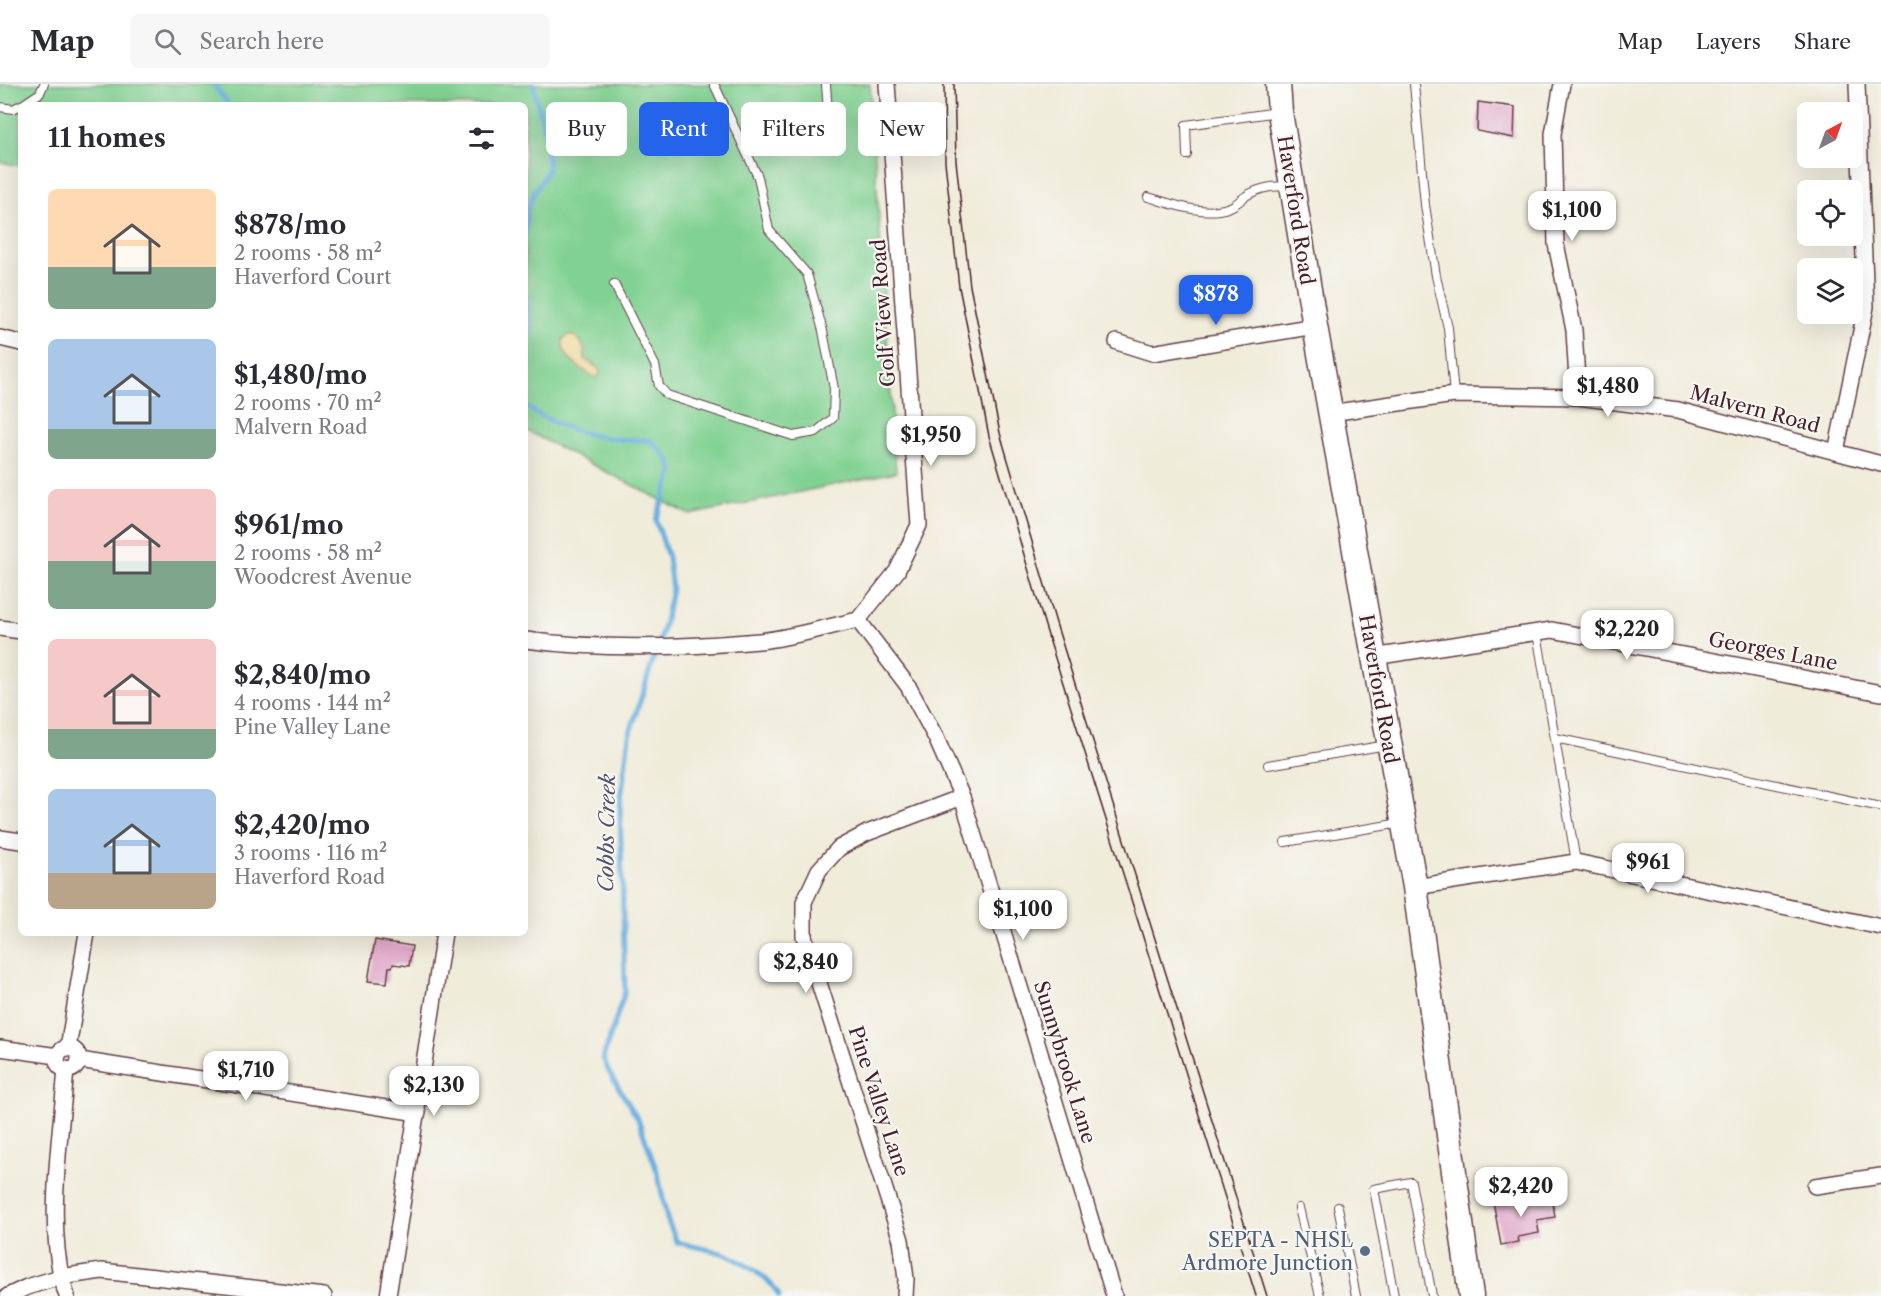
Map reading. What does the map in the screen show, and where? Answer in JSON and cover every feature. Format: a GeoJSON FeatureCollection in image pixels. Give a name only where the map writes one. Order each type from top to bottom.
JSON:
{"type":"FeatureCollection","features":[{"type":"Feature","properties":{"kind":"main road","name":"Haverford Road"},"geometry":{"type":"LineString","coordinates":[[1278,84],[1280,112],[1315,326],[1415,887],[1471,1296]]}},
{"type":"Feature","properties":{"kind":"street","name":"Golf View Road"},"geometry":{"type":"LineString","coordinates":[[858,620],[897,571],[919,525],[887,84]]}},
{"type":"Feature","properties":{"kind":"street"},"geometry":{"type":"LineString","coordinates":[[1562,84],[1553,134],[1556,244],[1574,330],[1578,398]]}},
{"type":"Feature","properties":{"kind":"street"},"geometry":{"type":"LineString","coordinates":[[1836,452],[1866,307],[1857,84]]}},
{"type":"Feature","properties":{"kind":"street"},"geometry":{"type":"LineString","coordinates":[[1117,342],[1152,353],[1315,326]]}},
{"type":"Feature","properties":{"kind":"street"},"geometry":{"type":"LineString","coordinates":[[0,338],[18,342]]}},
{"type":"Feature","properties":{"kind":"street","name":"Malvern Road"},"geometry":{"type":"LineString","coordinates":[[1330,413],[1454,395],[1578,398],[1678,410],[1881,464]]}},
{"type":"Feature","properties":{"kind":"street"},"geometry":{"type":"LineString","coordinates":[[528,640],[563,645],[651,646],[761,641],[858,620]]}},
{"type":"Feature","properties":{"kind":"street","name":"Sunnybrook Lane"},"geometry":{"type":"LineString","coordinates":[[858,620],[908,686],[936,738],[962,797],[1114,1296]]}},
{"type":"Feature","properties":{"kind":"street"},"geometry":{"type":"LineString","coordinates":[[0,628],[18,631]]}},
{"type":"Feature","properties":{"kind":"street","name":"Georges Lane"},"geometry":{"type":"LineString","coordinates":[[1373,657],[1552,630],[1881,693]]}},
{"type":"Feature","properties":{"kind":"street","name":"Pine Valley Lane"},"geometry":{"type":"LineString","coordinates":[[905,1296],[906,1279],[901,1240],[804,936],[804,902],[819,870],[839,848],[867,832],[962,797]]}},
{"type":"Feature","properties":{"kind":"street"},"geometry":{"type":"LineString","coordinates":[[0,838],[18,841]]}},
{"type":"Feature","properties":{"kind":"street"},"geometry":{"type":"LineString","coordinates":[[1415,887],[1576,862],[1881,927]]}},
{"type":"Feature","properties":{"kind":"street"},"geometry":{"type":"LineString","coordinates":[[67,1296],[60,1277],[56,1196],[64,1058],[86,936]]}},
{"type":"Feature","properties":{"kind":"street"},"geometry":{"type":"LineString","coordinates":[[388,1296],[444,936]]}},
{"type":"Feature","properties":{"kind":"street"},"geometry":{"type":"LineString","coordinates":[[0,1048],[64,1058],[73,1068],[79,1060],[418,1113]]}},
{"type":"Feature","properties":{"kind":"street"},"geometry":{"type":"LineString","coordinates":[[1815,1186],[1881,1176]]}},
{"type":"Feature","properties":{"kind":"street"},"geometry":{"type":"LineString","coordinates":[[8,1296],[27,1287],[60,1277],[102,1271],[324,1296]]}},
{"type":"Feature","properties":{"kind":"lane"},"geometry":{"type":"LineString","coordinates":[[26,102],[40,93],[44,84]]}},
{"type":"Feature","properties":{"kind":"lane"},"geometry":{"type":"LineString","coordinates":[[614,284],[655,365],[659,386],[667,395],[793,436],[816,432],[833,418],[834,389],[823,332],[807,274],[769,230],[758,177],[714,84]]}},
{"type":"Feature","properties":{"kind":"lane"},"geometry":{"type":"LineString","coordinates":[[826,84],[827,102]]}},
{"type":"Feature","properties":{"kind":"lane"},"geometry":{"type":"LineString","coordinates":[[1414,84],[1425,205],[1436,276],[1448,328],[1454,395]]}},
{"type":"Feature","properties":{"kind":"lane"},"geometry":{"type":"LineString","coordinates":[[0,107],[13,109],[18,106]]}},
{"type":"Feature","properties":{"kind":"lane"},"geometry":{"type":"LineString","coordinates":[[1187,155],[1186,125],[1280,112]]}},
{"type":"Feature","properties":{"kind":"lane"},"geometry":{"type":"LineString","coordinates":[[1148,197],[1186,208],[1214,209],[1230,207],[1248,194],[1270,186],[1292,186]]}},
{"type":"Feature","properties":{"kind":"lane"},"geometry":{"type":"LineString","coordinates":[[1537,633],[1576,862]]}},
{"type":"Feature","properties":{"kind":"lane"},"geometry":{"type":"LineString","coordinates":[[1555,738],[1881,807]]}},
{"type":"Feature","properties":{"kind":"lane"},"geometry":{"type":"LineString","coordinates":[[1268,765],[1389,745]]}},
{"type":"Feature","properties":{"kind":"lane"},"geometry":{"type":"LineString","coordinates":[[1285,842],[1403,822]]}},
{"type":"Feature","properties":{"kind":"lane"},"geometry":{"type":"LineString","coordinates":[[1394,1296],[1374,1189],[1411,1182],[1432,1296]]}},
{"type":"Feature","properties":{"kind":"lane"},"geometry":{"type":"LineString","coordinates":[[1338,1207],[1356,1296]]}},
{"type":"Feature","properties":{"kind":"lane"},"geometry":{"type":"LineString","coordinates":[[1299,1208],[1320,1296]]}},
{"type":"Feature","properties":{"kind":"green space"},"geometry":{"type":"Polygon","coordinates":[[[0,84],[870,84],[871,102],[858,102],[858,156],[875,156],[896,472],[690,515],[528,432],[528,102],[18,102],[18,165],[0,162],[0,84]]]}},
{"type":"Feature","properties":{"kind":"sand"},"geometry":{"type":"Polygon","coordinates":[[[568,335],[579,340],[585,359],[600,370],[598,377],[583,370],[568,357],[563,339],[568,335]]]}},
{"type":"Feature","properties":{"kind":"building"},"geometry":{"type":"Polygon","coordinates":[[[1478,102],[1515,107],[1514,138],[1477,131],[1478,102]]]}},
{"type":"Feature","properties":{"kind":"building"},"geometry":{"type":"Polygon","coordinates":[[[375,940],[412,946],[409,966],[393,964],[389,967],[387,983],[368,981],[375,940]]]}},
{"type":"Feature","properties":{"kind":"building"},"geometry":{"type":"Polygon","coordinates":[[[1511,1198],[1512,1204],[1552,1198],[1555,1217],[1537,1220],[1539,1233],[1518,1237],[1519,1242],[1501,1245],[1493,1201],[1511,1198]]]}},
{"type":"Feature","properties":{"kind":"waterway"},"geometry":{"type":"LineString","coordinates":[[213,84],[227,102]]}},
{"type":"Feature","properties":{"kind":"waterway","name":"Cobbs Creek"},"geometry":{"type":"LineString","coordinates":[[528,208],[535,191],[548,170],[547,142],[533,84]]}},
{"type":"Feature","properties":{"kind":"waterway","name":"Cobbs Creek"},"geometry":{"type":"LineString","coordinates":[[528,310],[531,329],[528,338]]}},
{"type":"Feature","properties":{"kind":"waterway","name":"Cobbs Creek"},"geometry":{"type":"LineString","coordinates":[[528,408],[546,419],[582,432],[618,439],[652,441],[669,460],[673,471],[656,520],[668,557],[672,590],[663,629],[629,736],[620,806],[625,991],[603,1058],[638,1119],[658,1174],[667,1219],[677,1242],[734,1258],[764,1278],[779,1296]]}},
{"type":"Feature","properties":{"kind":"tram line"},"geometry":{"type":"LineString","coordinates":[[944,84],[945,162],[959,287],[989,436],[1045,626],[1256,1296]]}},
{"type":"Feature","properties":{"kind":"tram line"},"geometry":{"type":"LineString","coordinates":[[954,84],[956,161],[970,286],[1000,433],[1056,623],[1267,1296]]}},
{"type":"Feature","properties":{"kind":"place","name":"SEPTA - NHSL Ardmore Junction"},"geometry":{"type":"Point","coordinates":[1365,1251]}}]}
